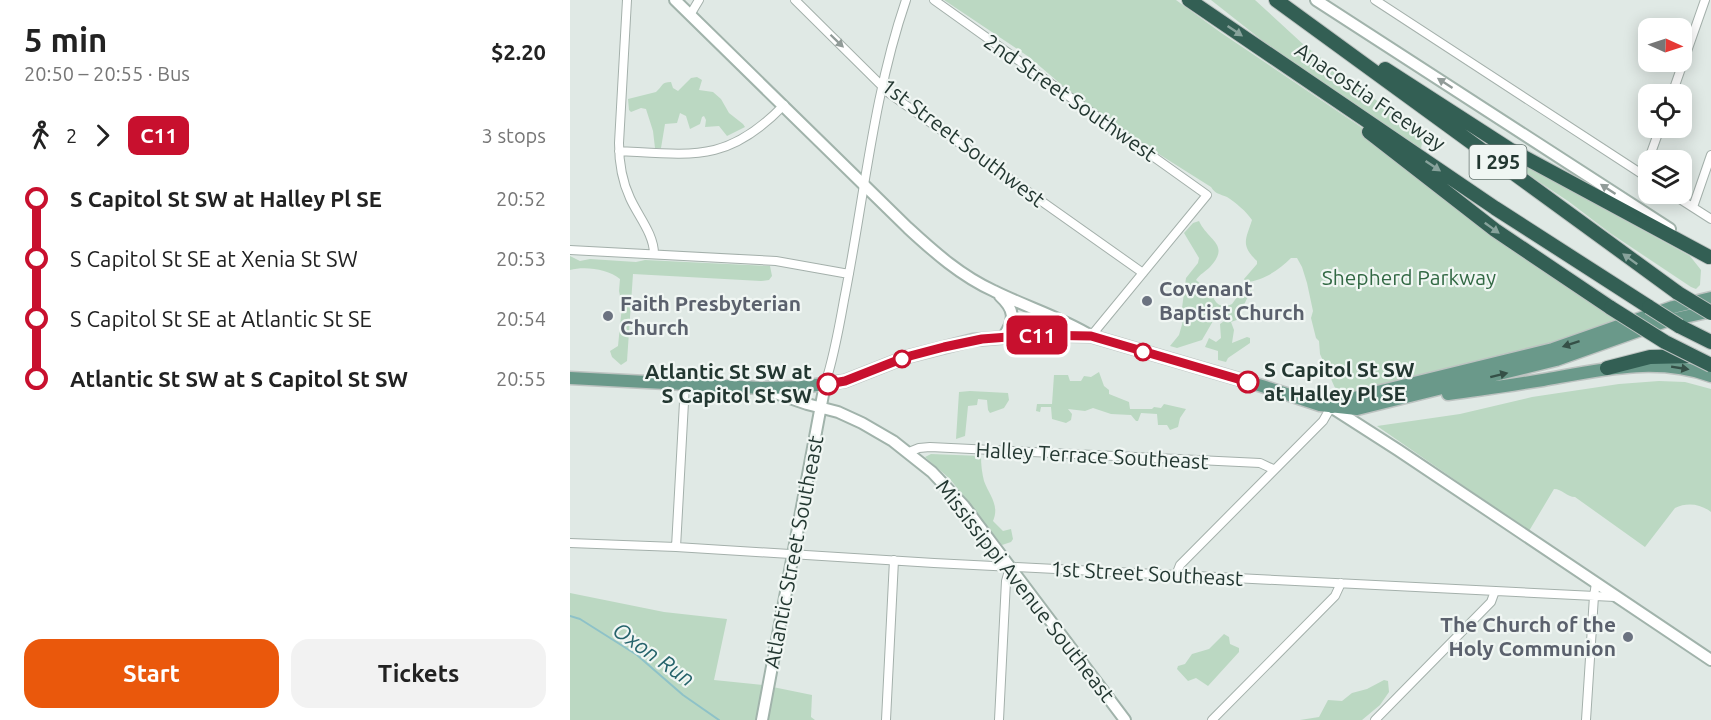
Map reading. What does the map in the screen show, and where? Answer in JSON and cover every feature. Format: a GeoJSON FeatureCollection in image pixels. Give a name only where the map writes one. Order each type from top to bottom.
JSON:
{"type":"FeatureCollection","features":[{"type":"Feature","properties":{"kind":"highway","name":"Anacostia Freeway"},"geometry":{"type":"LineString","coordinates":[[1190,0],[1488,203],[1648,307],[1711,342]]}},
{"type":"Feature","properties":{"kind":"highway","name":"Anacostia Freeway"},"geometry":{"type":"LineString","coordinates":[[1276,0],[1678,293],[1711,312]]}},
{"type":"Feature","properties":{"kind":"highway"},"geometry":{"type":"LineString","coordinates":[[1318,31],[1355,49],[1509,149],[1710,258]]}},
{"type":"Feature","properties":{"kind":"highway"},"geometry":{"type":"LineString","coordinates":[[1281,62],[1317,94],[1512,242],[1665,342],[1711,365]]}},
{"type":"Feature","properties":{"kind":"highway"},"geometry":{"type":"LineString","coordinates":[[1607,368],[1659,356],[1689,356],[1711,360]]}},
{"type":"Feature","properties":{"kind":"main road"},"geometry":{"type":"LineString","coordinates":[[1331,407],[1347,400],[1553,349],[1673,307],[1711,298]]}},
{"type":"Feature","properties":{"kind":"main road"},"geometry":{"type":"LineString","coordinates":[[570,378],[761,388],[825,384],[845,381],[906,357],[973,340],[1004,336],[1091,336],[1331,407],[1357,409],[1550,362],[1666,321],[1711,312]]}},
{"type":"Feature","properties":{"kind":"main road"},"geometry":{"type":"LineString","coordinates":[[1402,399],[1433,397],[1607,368],[1664,366],[1688,369],[1711,376]]}},
{"type":"Feature","properties":{"kind":"street"},"geometry":{"type":"LineString","coordinates":[[627,0],[619,151],[624,184],[652,240],[654,254]]}},
{"type":"Feature","properties":{"kind":"street"},"geometry":{"type":"LineString","coordinates":[[675,0],[935,252],[968,276],[996,292],[1070,323],[1091,336],[1143,273]]}},
{"type":"Feature","properties":{"kind":"street"},"geometry":{"type":"LineString","coordinates":[[690,15],[699,0]]}},
{"type":"Feature","properties":{"kind":"street","name":"1st Street Southwest"},"geometry":{"type":"LineString","coordinates":[[795,0],[903,103],[1143,273]]}},
{"type":"Feature","properties":{"kind":"street"},"geometry":{"type":"LineString","coordinates":[[825,384],[831,366],[849,274],[883,86],[906,0]]}},
{"type":"Feature","properties":{"kind":"street","name":"2nd Street Southwest"},"geometry":{"type":"LineString","coordinates":[[934,0],[1207,195],[1143,273]]}},
{"type":"Feature","properties":{"kind":"street"},"geometry":{"type":"LineString","coordinates":[[1316,0],[1710,258]]}},
{"type":"Feature","properties":{"kind":"street"},"geometry":{"type":"LineString","coordinates":[[1375,0],[1638,171]]}},
{"type":"Feature","properties":{"kind":"street"},"geometry":{"type":"LineString","coordinates":[[1675,84],[1705,0]]}},
{"type":"Feature","properties":{"kind":"street"},"geometry":{"type":"LineString","coordinates":[[619,151],[687,155],[717,150],[739,142],[753,133],[784,105]]}},
{"type":"Feature","properties":{"kind":"street"},"geometry":{"type":"LineString","coordinates":[[1693,207],[1711,155]]}},
{"type":"Feature","properties":{"kind":"street"},"geometry":{"type":"LineString","coordinates":[[1688,204],[1711,219]]}},
{"type":"Feature","properties":{"kind":"street"},"geometry":{"type":"LineString","coordinates":[[570,250],[776,261],[849,274]]}},
{"type":"Feature","properties":{"kind":"street"},"geometry":{"type":"LineString","coordinates":[[996,292],[1012,310],[1009,328],[1004,336]]}},
{"type":"Feature","properties":{"kind":"street"},"geometry":{"type":"LineString","coordinates":[[676,547],[685,384]]}},
{"type":"Feature","properties":{"kind":"street","name":"Atlantic Street Southeast"},"geometry":{"type":"LineString","coordinates":[[762,720],[795,554],[825,384]]}},
{"type":"Feature","properties":{"kind":"street","name":"Mississippi Avenue Southeast"},"geometry":{"type":"LineString","coordinates":[[761,388],[838,412],[862,423],[909,452],[948,487],[1125,720]]}},
{"type":"Feature","properties":{"kind":"street"},"geometry":{"type":"LineString","coordinates":[[1176,575],[1180,565],[1323,421],[1331,407],[1711,660]]}},
{"type":"Feature","properties":{"kind":"street","name":"Halley Terrace Southeast"},"geometry":{"type":"LineString","coordinates":[[909,452],[923,448],[950,448],[1260,463],[1274,470]]}},
{"type":"Feature","properties":{"kind":"street","name":"1st Street Southeast"},"geometry":{"type":"LineString","coordinates":[[570,543],[1616,597]]}},
{"type":"Feature","properties":{"kind":"street"},"geometry":{"type":"LineString","coordinates":[[886,720],[894,560]]}},
{"type":"Feature","properties":{"kind":"street"},"geometry":{"type":"LineString","coordinates":[[999,720],[1006,581],[1010,567]]}},
{"type":"Feature","properties":{"kind":"street"},"geometry":{"type":"LineString","coordinates":[[1212,720],[1335,596],[1341,583]]}},
{"type":"Feature","properties":{"kind":"street"},"geometry":{"type":"LineString","coordinates":[[1586,720],[1596,583]]}},
{"type":"Feature","properties":{"kind":"street"},"geometry":{"type":"LineString","coordinates":[[1375,720],[1491,602],[1495,591]]}},
{"type":"Feature","properties":{"kind":"green space","name":"Shepherd Parkway"},"geometry":{"type":"Polygon","coordinates":[[[944,0],[1176,0],[1407,158],[1425,174],[1627,311],[1617,322],[1587,330],[1548,348],[1479,360],[1339,397],[1320,354],[1319,341],[1316,338],[1311,318],[1313,311],[1307,283],[1297,258],[1291,258],[1265,277],[1246,282],[1244,279],[1257,261],[1246,246],[1246,237],[1252,220],[1244,210],[1076,97],[1029,57],[944,0]]]}},
{"type":"Feature","properties":{"kind":"green space"},"geometry":{"type":"Polygon","coordinates":[[[1211,0],[1255,0],[1304,45],[1423,136],[1421,149],[1268,45],[1211,0]]]}},
{"type":"Feature","properties":{"kind":"green space"},"geometry":{"type":"Polygon","coordinates":[[[697,77],[702,80],[699,90],[713,92],[721,99],[729,113],[745,127],[727,136],[719,126],[705,127],[704,116],[700,124],[690,129],[686,116],[680,113],[677,123],[665,124],[661,148],[655,148],[653,131],[646,109],[641,108],[631,112],[628,99],[656,92],[668,82],[671,82],[673,88],[678,91],[691,78],[697,77]]]}},
{"type":"Feature","properties":{"kind":"green space"},"geometry":{"type":"Polygon","coordinates":[[[1510,160],[1515,160],[1690,256],[1701,270],[1700,285],[1696,289],[1691,287],[1610,233],[1510,160]]]}},
{"type":"Feature","properties":{"kind":"green space"},"geometry":{"type":"Polygon","coordinates":[[[1199,221],[1216,243],[1218,253],[1210,267],[1196,280],[1204,287],[1210,286],[1214,299],[1223,306],[1232,304],[1240,293],[1248,288],[1251,290],[1242,309],[1242,318],[1231,322],[1234,330],[1232,343],[1247,337],[1250,338],[1250,343],[1228,358],[1226,362],[1218,360],[1218,351],[1205,347],[1209,338],[1216,342],[1221,338],[1220,324],[1227,319],[1220,314],[1211,314],[1213,321],[1202,340],[1177,348],[1170,346],[1179,335],[1183,321],[1182,308],[1186,278],[1198,263],[1199,258],[1184,233],[1193,223],[1199,221]]]}},
{"type":"Feature","properties":{"kind":"green space"},"geometry":{"type":"Polygon","coordinates":[[[570,256],[580,261],[590,259],[636,262],[645,260],[770,266],[772,276],[769,280],[761,281],[633,274],[627,361],[621,365],[612,357],[610,351],[618,346],[622,306],[619,291],[620,279],[596,269],[570,270],[570,256]]]}},
{"type":"Feature","properties":{"kind":"green space"},"geometry":{"type":"Polygon","coordinates":[[[1099,372],[1109,394],[1129,402],[1130,409],[1161,408],[1164,404],[1186,409],[1180,418],[1178,427],[1170,430],[1167,425],[1158,425],[1157,414],[1141,413],[1136,421],[1131,415],[1111,414],[1093,408],[1085,411],[1068,409],[1072,414],[1071,420],[1066,423],[1052,419],[1051,407],[1041,407],[1040,412],[1036,411],[1037,404],[1052,404],[1054,375],[1068,375],[1070,381],[1081,381],[1084,376],[1091,377],[1099,372]]]}},
{"type":"Feature","properties":{"kind":"green space"},"geometry":{"type":"Polygon","coordinates":[[[1685,382],[1711,389],[1711,512],[1694,505],[1675,508],[1645,547],[1575,497],[1557,489],[1554,489],[1529,531],[1377,426],[1460,414],[1532,397],[1619,384],[1685,382]]]}},
{"type":"Feature","properties":{"kind":"green space"},"geometry":{"type":"Polygon","coordinates":[[[959,392],[1008,393],[1009,400],[1004,408],[990,413],[987,400],[978,399],[977,405],[968,406],[965,436],[956,439],[959,392]]]}},
{"type":"Feature","properties":{"kind":"green space"},"geometry":{"type":"Polygon","coordinates":[[[931,454],[981,456],[984,481],[995,505],[993,521],[1003,531],[1011,529],[1013,539],[1011,542],[1002,545],[950,479],[925,457],[931,454]]]}},
{"type":"Feature","properties":{"kind":"green space"},"geometry":{"type":"Polygon","coordinates":[[[570,593],[664,612],[727,619],[714,680],[763,685],[812,695],[811,717],[815,720],[570,720],[570,593]]]}},
{"type":"Feature","properties":{"kind":"green space"},"geometry":{"type":"Polygon","coordinates":[[[1224,634],[1229,637],[1230,644],[1239,648],[1239,652],[1208,686],[1196,678],[1188,681],[1177,669],[1178,666],[1185,664],[1192,654],[1209,649],[1224,634]]]}},
{"type":"Feature","properties":{"kind":"green space"},"geometry":{"type":"Polygon","coordinates":[[[1384,680],[1388,681],[1389,692],[1380,705],[1362,720],[1300,720],[1319,717],[1328,700],[1342,701],[1352,693],[1367,689],[1384,680]]]}},
{"type":"Feature","properties":{"kind":"waterway","name":"Oxon Run"},"geometry":{"type":"LineString","coordinates":[[570,616],[580,619],[637,655],[683,695],[719,720]]}},
{"type":"Feature","properties":{"kind":"bus line","name":"C11"},"geometry":{"type":"LineString","coordinates":[[828,384],[845,381],[906,357],[973,340],[1033,335],[1091,336],[1248,382]]}},
{"type":"Feature","properties":{"kind":"place","name":"Covenant Baptist Church"},"geometry":{"type":"Point","coordinates":[1147,301]}},
{"type":"Feature","properties":{"kind":"place","name":"Faith Presbyterian Church"},"geometry":{"type":"Point","coordinates":[608,316]}},
{"type":"Feature","properties":{"kind":"place","name":"S Capitol St SW at Halley Pl SE"},"geometry":{"type":"Point","coordinates":[1248,382]}},
{"type":"Feature","properties":{"kind":"place","name":"Atlantic St SW at S Capitol St SW"},"geometry":{"type":"Point","coordinates":[828,384]}},
{"type":"Feature","properties":{"kind":"place","name":"The Church of the Holy Communion"},"geometry":{"type":"Point","coordinates":[1628,637]}}]}
